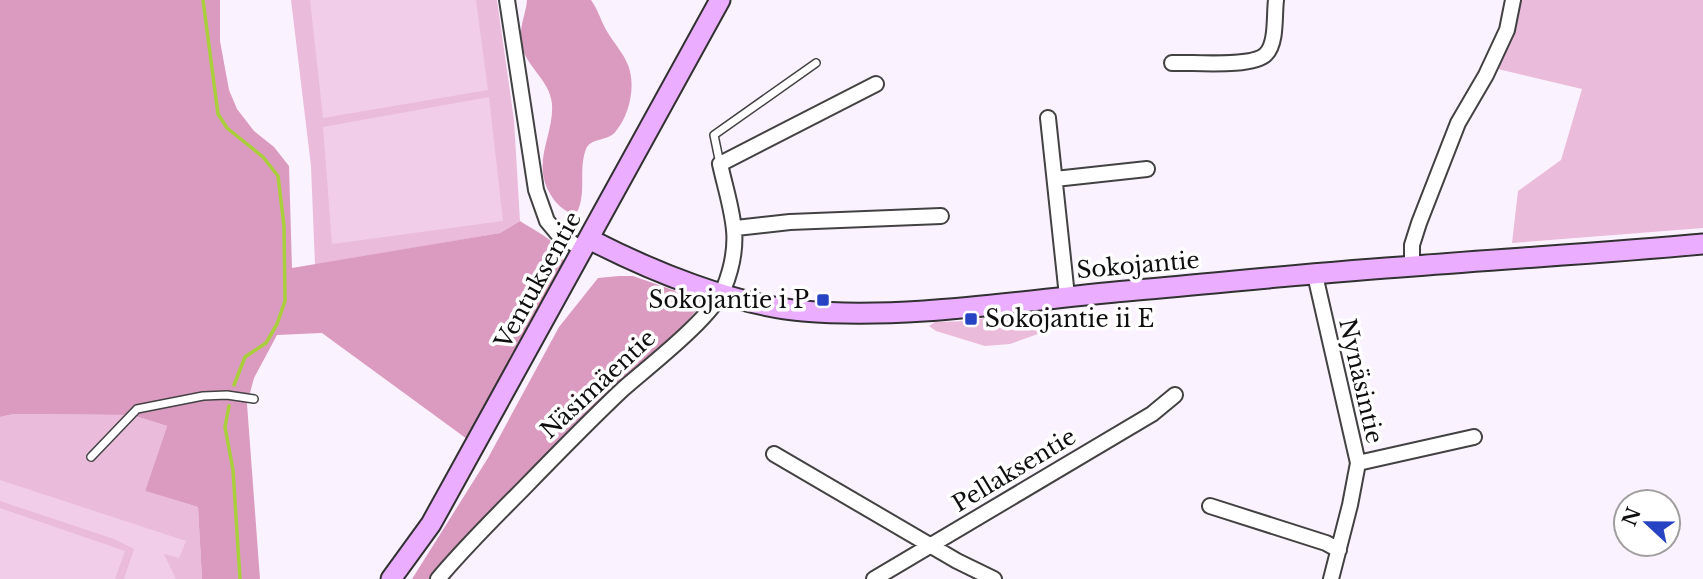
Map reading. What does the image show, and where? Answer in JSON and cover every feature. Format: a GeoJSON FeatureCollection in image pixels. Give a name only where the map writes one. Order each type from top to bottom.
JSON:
{"type":"FeatureCollection","features":[{"type":"Feature","properties":{"kind":"street"},"geometry":{"type":"LineString","coordinates":[[506,0],[536,190],[547,221],[557,233],[586,244]]}},
{"type":"Feature","properties":{"kind":"street","name":"Ventuksentie"},"geometry":{"type":"LineString","coordinates":[[391,579],[431,523],[720,0]]}},
{"type":"Feature","properties":{"kind":"street"},"geometry":{"type":"LineString","coordinates":[[1172,62],[1258,60],[1266,55],[1271,46],[1276,0]]}},
{"type":"Feature","properties":{"kind":"street"},"geometry":{"type":"LineString","coordinates":[[1412,266],[1412,245],[1419,223],[1458,123],[1486,75],[1507,30],[1513,0]]}},
{"type":"Feature","properties":{"kind":"street"},"geometry":{"type":"LineString","coordinates":[[720,164],[876,84]]}},
{"type":"Feature","properties":{"kind":"street"},"geometry":{"type":"LineString","coordinates":[[1048,118],[1067,296]]}},
{"type":"Feature","properties":{"kind":"street","name":"Näsimäentie"},"geometry":{"type":"LineString","coordinates":[[438,579],[548,463],[699,321],[722,292],[734,252],[736,228],[720,164]]}},
{"type":"Feature","properties":{"kind":"street"},"geometry":{"type":"LineString","coordinates":[[1055,179],[1147,169]]}},
{"type":"Feature","properties":{"kind":"street"},"geometry":{"type":"LineString","coordinates":[[736,228],[790,222],[941,216]]}},
{"type":"Feature","properties":{"kind":"street","name":"Sokojantie"},"geometry":{"type":"LineString","coordinates":[[586,244],[722,292],[777,307],[835,312],[946,309],[1412,266],[1703,244]]}},
{"type":"Feature","properties":{"kind":"street","name":"Nynäsintie"},"geometry":{"type":"LineString","coordinates":[[1314,275],[1358,463],[1331,579]]}},
{"type":"Feature","properties":{"kind":"street","name":"Pellaksentie"},"geometry":{"type":"LineString","coordinates":[[874,579],[1152,414],[1175,395]]}},
{"type":"Feature","properties":{"kind":"street"},"geometry":{"type":"LineString","coordinates":[[1358,463],[1474,437]]}},
{"type":"Feature","properties":{"kind":"street"},"geometry":{"type":"LineString","coordinates":[[774,454],[994,579]]}},
{"type":"Feature","properties":{"kind":"street"},"geometry":{"type":"LineString","coordinates":[[1210,506],[1339,550]]}},
{"type":"Feature","properties":{"kind":"lane"},"geometry":{"type":"LineString","coordinates":[[720,164],[714,135],[816,63]]}},
{"type":"Feature","properties":{"kind":"lane"},"geometry":{"type":"LineString","coordinates":[[92,457],[137,409],[203,396],[227,395],[254,399]]}},
{"type":"Feature","properties":{"kind":"shaded area"},"geometry":{"type":"Polygon","coordinates":[[[0,0],[220,0],[220,41],[229,90],[237,109],[254,131],[274,147],[289,166],[292,268],[500,233],[520,221],[555,245],[563,258],[563,266],[467,439],[322,333],[277,335],[254,378],[247,404],[260,579],[202,579],[198,507],[145,491],[167,426],[132,415],[14,414],[0,417],[0,0]]]}},
{"type":"Feature","properties":{"kind":"shaded area"},"geometry":{"type":"Polygon","coordinates":[[[291,0],[497,0],[514,120],[520,221],[500,233],[315,265],[311,166],[291,0]]]}},
{"type":"Feature","properties":{"kind":"shaded area"},"geometry":{"type":"Polygon","coordinates":[[[310,0],[476,0],[488,90],[323,118],[310,0]]]}},
{"type":"Feature","properties":{"kind":"shaded area"},"geometry":{"type":"Polygon","coordinates":[[[527,0],[591,0],[624,57],[630,73],[630,99],[621,124],[609,137],[588,145],[586,149],[580,205],[577,212],[572,214],[554,200],[544,177],[543,156],[552,104],[547,87],[523,51],[521,31],[527,0]]]}},
{"type":"Feature","properties":{"kind":"shaded area"},"geometry":{"type":"Polygon","coordinates":[[[1517,0],[1703,0],[1703,228],[1512,243],[1518,191],[1561,160],[1582,89],[1498,69],[1507,46],[1517,0]]]}},
{"type":"Feature","properties":{"kind":"shaded area"},"geometry":{"type":"Polygon","coordinates":[[[489,97],[503,221],[332,244],[323,127],[489,97]]]}},
{"type":"Feature","properties":{"kind":"shaded area"},"geometry":{"type":"Polygon","coordinates":[[[633,276],[704,301],[674,337],[617,386],[432,579],[412,579],[488,458],[559,327],[598,278],[633,276]]]}},
{"type":"Feature","properties":{"kind":"shaded area"},"geometry":{"type":"Polygon","coordinates":[[[1052,308],[1055,328],[1010,344],[985,346],[936,331],[929,326],[935,322],[971,321],[1000,314],[1052,308]]]}},
{"type":"Feature","properties":{"kind":"shaded area"},"geometry":{"type":"Polygon","coordinates":[[[14,414],[132,415],[167,426],[145,491],[198,507],[202,579],[0,579],[0,417],[14,414]]]}},
{"type":"Feature","properties":{"kind":"shaded area"},"geometry":{"type":"Polygon","coordinates":[[[0,480],[186,541],[179,558],[164,554],[176,579],[124,579],[134,549],[114,539],[0,501],[0,480]]]}},
{"type":"Feature","properties":{"kind":"shaded area"},"geometry":{"type":"Polygon","coordinates":[[[0,508],[125,551],[115,579],[0,579],[0,508]]]}},
{"type":"Feature","properties":{"kind":"waterway"},"geometry":{"type":"LineString","coordinates":[[203,0],[218,114],[227,128],[263,157],[278,176],[284,226],[285,301],[277,324],[266,343],[245,357],[234,385]]}},
{"type":"Feature","properties":{"kind":"waterway"},"geometry":{"type":"LineString","coordinates":[[229,406],[225,427],[233,470],[240,579]]}},
{"type":"Feature","properties":{"kind":"place","name":"Sokojantie i P"},"geometry":{"type":"Point","coordinates":[823,300]}},
{"type":"Feature","properties":{"kind":"place","name":"Sokojantie ii E"},"geometry":{"type":"Point","coordinates":[971,319]}}]}
